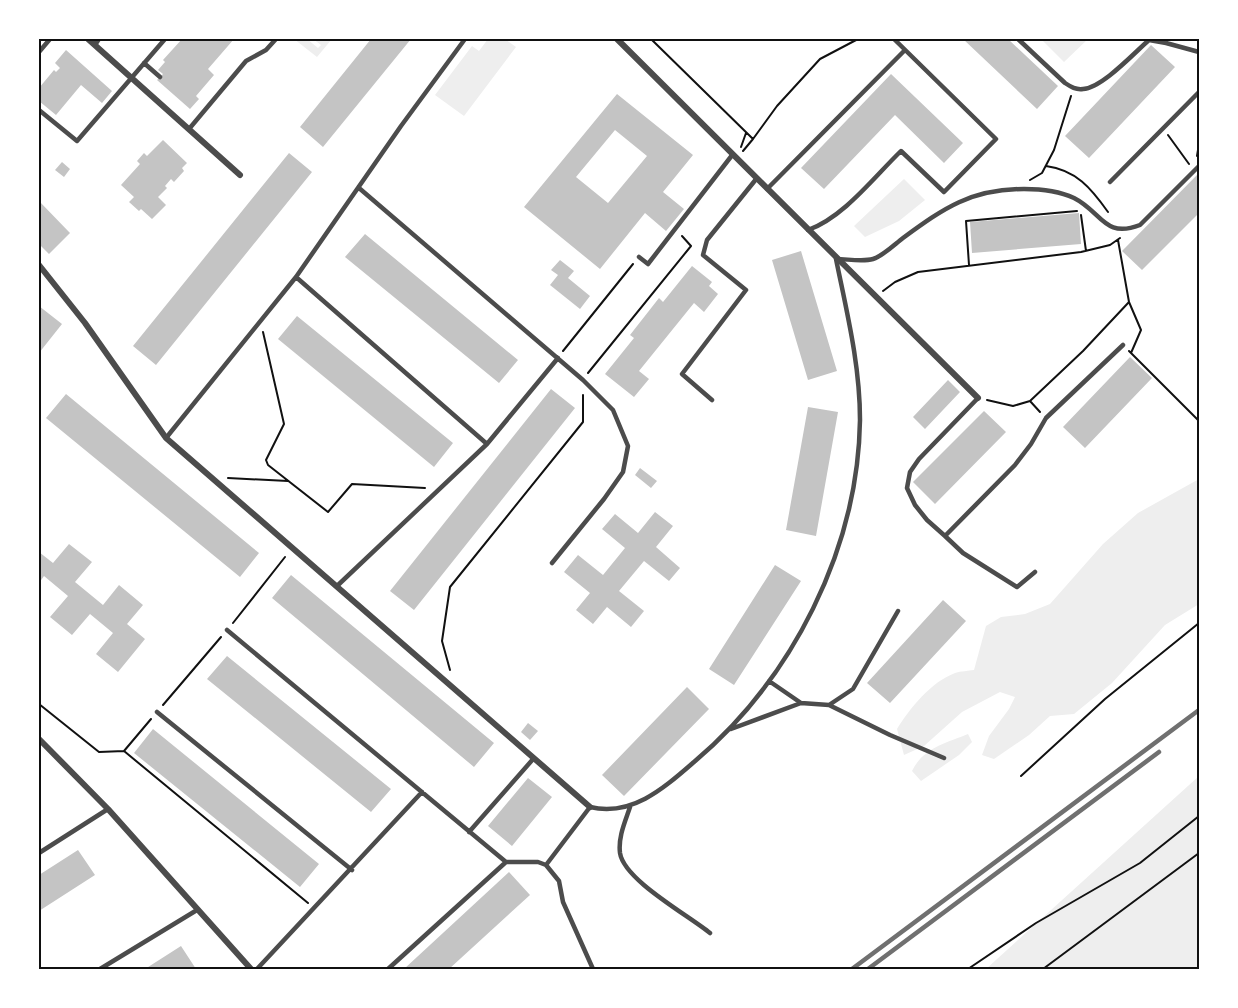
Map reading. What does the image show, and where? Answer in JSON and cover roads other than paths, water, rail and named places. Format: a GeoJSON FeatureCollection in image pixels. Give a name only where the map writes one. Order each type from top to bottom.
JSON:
{"type":"FeatureCollection","features":[{"type":"Feature","properties":{"kind":"street"},"geometry":{"type":"LineString","coordinates":[[88,39],[97,42],[132,78],[240,175]]}},
{"type":"Feature","properties":{"kind":"street"},"geometry":{"type":"LineString","coordinates":[[617,39],[978,398]]}},
{"type":"Feature","properties":{"kind":"street"},"geometry":{"type":"LineString","coordinates":[[39,265],[85,323],[166,438],[590,807]]}},
{"type":"Feature","properties":{"kind":"street"},"geometry":{"type":"LineString","coordinates":[[39,739],[108,809],[251,969]]}},
{"type":"Feature","properties":{"kind":"lane"},"geometry":{"type":"LineString","coordinates":[[39,52],[50,39]]}},
{"type":"Feature","properties":{"kind":"lane"},"geometry":{"type":"LineString","coordinates":[[39,110],[77,141],[165,39]]}},
{"type":"Feature","properties":{"kind":"lane"},"geometry":{"type":"LineString","coordinates":[[189,129],[246,61],[266,50],[276,39]]}},
{"type":"Feature","properties":{"kind":"lane"},"geometry":{"type":"LineString","coordinates":[[166,438],[296,277],[401,126],[465,39]]}},
{"type":"Feature","properties":{"kind":"lane"},"geometry":{"type":"LineString","coordinates":[[808,230],[838,214],[901,151],[944,192],[996,139],[894,39]]}},
{"type":"Feature","properties":{"kind":"lane"},"geometry":{"type":"LineString","coordinates":[[1018,39],[1065,83],[1074,88],[1085,89],[1095,86],[1149,40],[1199,52]]}},
{"type":"Feature","properties":{"kind":"lane"},"geometry":{"type":"LineString","coordinates":[[768,189],[905,50]]}},
{"type":"Feature","properties":{"kind":"lane"},"geometry":{"type":"LineString","coordinates":[[144,63],[160,77]]}},
{"type":"Feature","properties":{"kind":"lane"},"geometry":{"type":"LineString","coordinates":[[1110,182],[1199,92]]}},
{"type":"Feature","properties":{"kind":"lane"},"geometry":{"type":"LineString","coordinates":[[639,257],[648,264],[735,156]]}},
{"type":"Feature","properties":{"kind":"lane"},"geometry":{"type":"LineString","coordinates":[[546,865],[590,807],[603,810],[630,807],[677,776],[728,729],[769,681],[793,644],[828,576],[845,522],[857,464],[860,420],[858,376],[849,313],[836,259],[874,259],[929,219],[959,201],[985,193],[1012,190],[1042,190],[1068,196],[1081,202],[1109,226],[1123,231],[1140,225],[1199,166]]}},
{"type":"Feature","properties":{"kind":"lane"},"geometry":{"type":"LineString","coordinates":[[712,400],[682,374],[746,290],[703,255],[707,240],[757,178]]}},
{"type":"Feature","properties":{"kind":"lane"},"geometry":{"type":"LineString","coordinates":[[359,188],[558,358],[613,410],[628,446],[623,472],[552,563]]}},
{"type":"Feature","properties":{"kind":"lane"},"geometry":{"type":"LineString","coordinates":[[296,277],[487,444]]}},
{"type":"Feature","properties":{"kind":"lane"},"geometry":{"type":"LineString","coordinates":[[945,536],[1015,465],[1047,418],[1123,345]]}},
{"type":"Feature","properties":{"kind":"lane"},"geometry":{"type":"LineString","coordinates":[[337,586],[487,444],[558,358]]}},
{"type":"Feature","properties":{"kind":"lane"},"geometry":{"type":"LineString","coordinates":[[978,398],[919,459],[910,472],[907,488],[915,505],[927,520],[963,554],[1017,587],[1035,572]]}},
{"type":"Feature","properties":{"kind":"lane"},"geometry":{"type":"LineString","coordinates":[[829,705],[853,689],[898,611]]}},
{"type":"Feature","properties":{"kind":"lane"},"geometry":{"type":"LineString","coordinates":[[227,630],[506,862],[537,862],[546,865],[559,881],[563,902],[592,969]]}},
{"type":"Feature","properties":{"kind":"lane"},"geometry":{"type":"LineString","coordinates":[[769,681],[801,703]]}},
{"type":"Feature","properties":{"kind":"lane"},"geometry":{"type":"LineString","coordinates":[[728,729],[801,703],[829,705],[944,758]]}},
{"type":"Feature","properties":{"kind":"lane"},"geometry":{"type":"LineString","coordinates":[[157,712],[352,870]]}},
{"type":"Feature","properties":{"kind":"lane"},"geometry":{"type":"LineString","coordinates":[[470,831],[534,758]]}},
{"type":"Feature","properties":{"kind":"lane"},"geometry":{"type":"LineString","coordinates":[[257,969],[352,870],[422,792]]}},
{"type":"Feature","properties":{"kind":"lane"},"geometry":{"type":"LineString","coordinates":[[630,807],[621,831],[620,842],[621,856],[625,866],[637,880],[711,933]]}},
{"type":"Feature","properties":{"kind":"lane"},"geometry":{"type":"LineString","coordinates":[[39,853],[108,809]]}},
{"type":"Feature","properties":{"kind":"lane"},"geometry":{"type":"LineString","coordinates":[[388,969],[506,862]]}},
{"type":"Feature","properties":{"kind":"lane"},"geometry":{"type":"LineString","coordinates":[[100,969],[197,910]]}},
{"type":"Feature","properties":{"kind":"railway"},"geometry":{"type":"LineString","coordinates":[[852,969],[1199,710]]}},
{"type":"Feature","properties":{"kind":"railway"},"geometry":{"type":"LineString","coordinates":[[868,969],[1159,752]]}}]}
